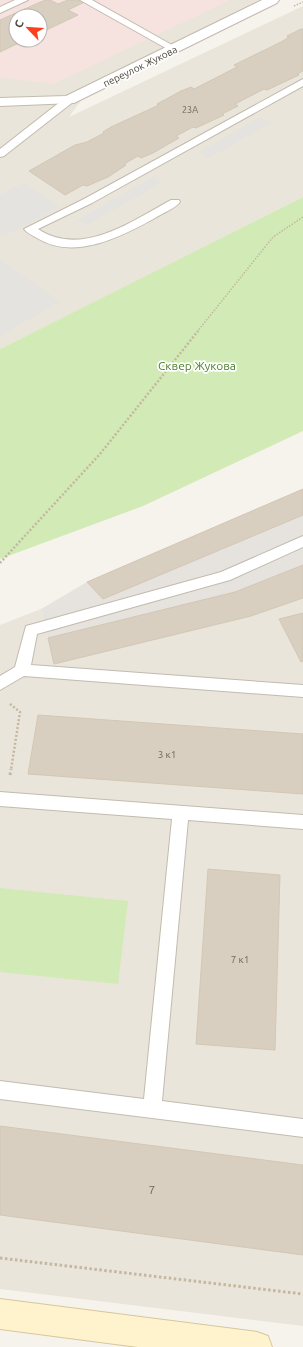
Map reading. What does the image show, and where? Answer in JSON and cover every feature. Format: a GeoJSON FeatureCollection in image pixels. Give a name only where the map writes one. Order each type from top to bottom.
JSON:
{"type":"FeatureCollection","features":[{"type":"Feature","properties":{"kind":"street","name":"переулок Жукова"},"geometry":{"type":"LineString","coordinates":[[0,102],[69,100],[272,0]]}},
{"type":"Feature","properties":{"kind":"street"},"geometry":{"type":"LineString","coordinates":[[0,1314],[131,1339],[257,1347]]}},
{"type":"Feature","properties":{"kind":"lane"},"geometry":{"type":"LineString","coordinates":[[0,10],[23,0]]}},
{"type":"Feature","properties":{"kind":"lane"},"geometry":{"type":"LineString","coordinates":[[86,0],[174,49]]}},
{"type":"Feature","properties":{"kind":"lane"},"geometry":{"type":"LineString","coordinates":[[175,202],[104,239],[75,244],[52,241],[30,229],[88,201],[303,82]]}},
{"type":"Feature","properties":{"kind":"lane"},"geometry":{"type":"LineString","coordinates":[[0,154],[69,100]]}},
{"type":"Feature","properties":{"kind":"lane"},"geometry":{"type":"LineString","coordinates":[[22,670],[31,630],[225,576],[303,541]]}},
{"type":"Feature","properties":{"kind":"lane"},"geometry":{"type":"LineString","coordinates":[[0,684],[22,670],[303,691]]}},
{"type":"Feature","properties":{"kind":"lane"},"geometry":{"type":"LineString","coordinates":[[3,799],[303,822]]}},
{"type":"Feature","properties":{"kind":"lane"},"geometry":{"type":"LineString","coordinates":[[152,1109],[181,813]]}},
{"type":"Feature","properties":{"kind":"lane"},"geometry":{"type":"LineString","coordinates":[[0,1090],[303,1128]]}},
{"type":"Feature","properties":{"kind":"path"},"geometry":{"type":"LineString","coordinates":[[0,563],[100,454],[273,237],[303,217]]}},
{"type":"Feature","properties":{"kind":"path"},"geometry":{"type":"LineString","coordinates":[[3,799],[20,712],[5,700]]}},
{"type":"Feature","properties":{"kind":"path"},"geometry":{"type":"LineString","coordinates":[[0,1258],[303,1294]]}},
{"type":"Feature","properties":{"kind":"shaded area"},"geometry":{"type":"Polygon","coordinates":[[[0,0],[259,0],[93,84],[69,117],[303,6],[303,197],[0,349],[0,0]]]}},
{"type":"Feature","properties":{"kind":"shaded area"},"geometry":{"type":"Polygon","coordinates":[[[0,0],[230,0],[53,84],[0,77],[0,0]]]}},
{"type":"Feature","properties":{"kind":"shaded area"},"geometry":{"type":"Polygon","coordinates":[[[260,117],[271,123],[209,158],[199,152],[260,117]]]}},
{"type":"Feature","properties":{"kind":"shaded area"},"geometry":{"type":"Polygon","coordinates":[[[153,177],[162,183],[86,225],[77,220],[153,177]]]}},
{"type":"Feature","properties":{"kind":"shaded area"},"geometry":{"type":"Polygon","coordinates":[[[23,183],[59,207],[5,236],[0,233],[0,195],[23,183]]]}},
{"type":"Feature","properties":{"kind":"shaded area"},"geometry":{"type":"Polygon","coordinates":[[[0,259],[60,302],[0,336],[0,259]]]}},
{"type":"Feature","properties":{"kind":"shaded area"},"geometry":{"type":"Polygon","coordinates":[[[303,489],[303,598],[251,616],[54,664],[41,609],[87,582],[303,489]]]}},
{"type":"Feature","properties":{"kind":"shaded area"},"geometry":{"type":"Polygon","coordinates":[[[303,598],[303,1326],[0,1289],[0,625],[41,609],[54,664],[251,616],[303,598]]]}},
{"type":"Feature","properties":{"kind":"green space","name":"Сквер Жукова"},"geometry":{"type":"Polygon","coordinates":[[[303,197],[303,431],[143,506],[0,559],[0,349],[303,197]]]}},
{"type":"Feature","properties":{"kind":"green space"},"geometry":{"type":"Polygon","coordinates":[[[0,888],[128,901],[118,984],[0,972],[0,888]]]}},
{"type":"Feature","properties":{"kind":"building"},"geometry":{"type":"Polygon","coordinates":[[[45,0],[50,0],[58,4],[68,0],[89,0],[68,10],[78,15],[48,29],[48,8],[27,8],[45,0]]]}},
{"type":"Feature","properties":{"kind":"building"},"geometry":{"type":"Polygon","coordinates":[[[8,16],[8,48],[0,52],[0,20],[8,16]]]}},
{"type":"Feature","properties":{"kind":"building"},"geometry":{"type":"Polygon","coordinates":[[[303,29],[303,71],[297,74],[299,75],[267,90],[264,89],[235,104],[238,106],[222,114],[224,115],[196,128],[193,127],[176,136],[179,138],[153,153],[141,158],[138,156],[124,164],[126,165],[108,177],[87,186],[83,185],[65,195],[29,171],[75,145],[87,142],[104,133],[103,132],[111,127],[159,105],[157,104],[181,91],[191,87],[194,89],[237,67],[234,65],[283,41],[289,37],[287,36],[303,29]]]}},
{"type":"Feature","properties":{"kind":"building"},"geometry":{"type":"Polygon","coordinates":[[[303,489],[303,515],[103,599],[87,582],[303,489]]]}},
{"type":"Feature","properties":{"kind":"building"},"geometry":{"type":"Polygon","coordinates":[[[303,565],[303,598],[251,616],[54,664],[48,638],[235,592],[303,565]]]}},
{"type":"Feature","properties":{"kind":"building"},"geometry":{"type":"Polygon","coordinates":[[[303,613],[303,661],[301,662],[279,619],[303,613]]]}},
{"type":"Feature","properties":{"kind":"building"},"geometry":{"type":"Polygon","coordinates":[[[38,715],[303,734],[303,794],[28,774],[38,715]]]}},
{"type":"Feature","properties":{"kind":"building"},"geometry":{"type":"Polygon","coordinates":[[[208,869],[280,875],[275,1050],[196,1044],[208,869]]]}},
{"type":"Feature","properties":{"kind":"building"},"geometry":{"type":"Polygon","coordinates":[[[0,1126],[303,1165],[303,1255],[0,1215],[0,1126]]]}}]}
